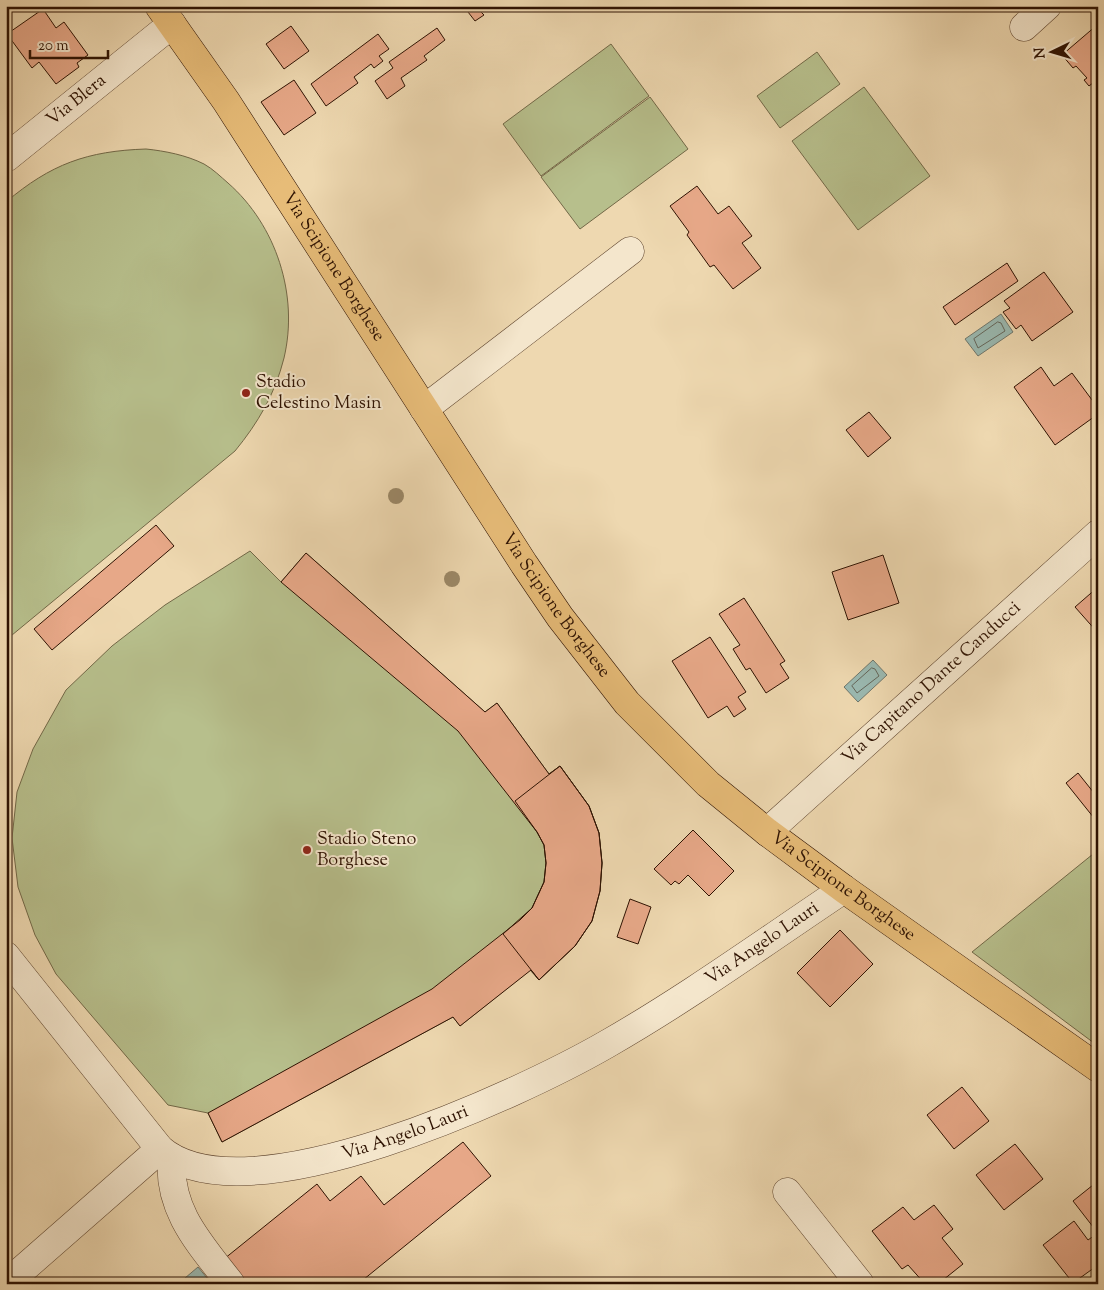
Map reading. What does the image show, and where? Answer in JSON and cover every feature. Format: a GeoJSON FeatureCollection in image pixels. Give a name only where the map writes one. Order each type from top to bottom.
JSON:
{"type":"FeatureCollection","features":[{"type":"Feature","properties":{"kind":"main road","name":"Via Scipione Borghese"},"geometry":{"type":"LineString","coordinates":[[166,15],[226,102],[560,617],[612,685],[645,723],[725,799],[767,832],[1098,1068]]}},
{"type":"Feature","properties":{"kind":"street"},"geometry":{"type":"LineString","coordinates":[[1024,27],[1047,6]]}},
{"type":"Feature","properties":{"kind":"street","name":"Via Blera"},"geometry":{"type":"LineString","coordinates":[[6,158],[166,15]]}},
{"type":"Feature","properties":{"kind":"street"},"geometry":{"type":"LineString","coordinates":[[424,409],[630,250]]}},
{"type":"Feature","properties":{"kind":"street","name":"Via Capitano Dante Canducci"},"geometry":{"type":"LineString","coordinates":[[767,832],[1098,534]]}},
{"type":"Feature","properties":{"kind":"street","name":"Via Angelo Lauri"},"geometry":{"type":"LineString","coordinates":[[166,1153],[191,1166],[210,1170],[240,1172],[270,1169],[309,1163],[439,1122],[517,1089],[608,1044],[844,888]]}},
{"type":"Feature","properties":{"kind":"street"},"geometry":{"type":"LineString","coordinates":[[6,956],[166,1153],[181,1215],[189,1230],[231,1284]]}},
{"type":"Feature","properties":{"kind":"street"},"geometry":{"type":"LineString","coordinates":[[6,1284],[166,1153]]}},
{"type":"Feature","properties":{"kind":"street"},"geometry":{"type":"LineString","coordinates":[[787,1192],[860,1284]]}},
{"type":"Feature","properties":{"kind":"green space"},"geometry":{"type":"Polygon","coordinates":[[[611,44],[649,96],[541,176],[503,124],[611,44]]]}},
{"type":"Feature","properties":{"kind":"green space"},"geometry":{"type":"Polygon","coordinates":[[[817,52],[840,84],[780,128],[757,96],[817,52]]]}},
{"type":"Feature","properties":{"kind":"green space"},"geometry":{"type":"Polygon","coordinates":[[[864,87],[930,176],[858,230],[792,141],[864,87]]]}},
{"type":"Feature","properties":{"kind":"green space"},"geometry":{"type":"Polygon","coordinates":[[[650,97],[688,149],[580,229],[541,177],[650,97]]]}},
{"type":"Feature","properties":{"kind":"green space"},"geometry":{"type":"Polygon","coordinates":[[[146,149],[183,156],[207,166],[245,200],[259,219],[271,240],[286,286],[288,334],[284,358],[276,384],[265,408],[235,451],[6,640],[6,202],[39,178],[71,162],[106,153],[146,149]]]}},
{"type":"Feature","properties":{"kind":"green space","name":"Stadio Steno Borghese"},"geometry":{"type":"Polygon","coordinates":[[[250,551],[281,582],[306,553],[485,712],[497,703],[549,774],[560,766],[589,806],[599,833],[602,863],[600,891],[539,980],[530,970],[460,1026],[453,1017],[222,1142],[208,1113],[168,1105],[56,974],[35,935],[18,887],[12,838],[17,792],[33,749],[66,690],[112,646],[165,605],[250,551]]]}},
{"type":"Feature","properties":{"kind":"green space"},"geometry":{"type":"Polygon","coordinates":[[[1098,850],[1098,1046],[972,952],[1098,850]]]}},
{"type":"Feature","properties":{"kind":"water"},"geometry":{"type":"Polygon","coordinates":[[[1001,314],[1013,332],[978,356],[965,339],[1001,314]]]}},
{"type":"Feature","properties":{"kind":"water"},"geometry":{"type":"Polygon","coordinates":[[[873,660],[887,675],[858,702],[844,687],[873,660]]]}},
{"type":"Feature","properties":{"kind":"water"},"geometry":{"type":"Polygon","coordinates":[[[198,1267],[212,1284],[178,1284],[198,1267]]]}},
{"type":"Feature","properties":{"kind":"building"},"geometry":{"type":"Polygon","coordinates":[[[475,6],[484,15],[475,21],[468,12],[475,6]]]}},
{"type":"Feature","properties":{"kind":"building"},"geometry":{"type":"Polygon","coordinates":[[[43,9],[56,28],[64,22],[88,55],[77,63],[79,67],[56,84],[39,62],[32,68],[7,34],[43,9]]]}},
{"type":"Feature","properties":{"kind":"building"},"geometry":{"type":"Polygon","coordinates":[[[1097,25],[1098,79],[1089,86],[1084,80],[1087,78],[1076,66],[1073,68],[1062,55],[1097,25]]]}},
{"type":"Feature","properties":{"kind":"building"},"geometry":{"type":"Polygon","coordinates":[[[291,26],[309,51],[284,69],[266,44],[291,26]]]}},
{"type":"Feature","properties":{"kind":"building"},"geometry":{"type":"Polygon","coordinates":[[[437,28],[445,40],[424,56],[427,60],[401,78],[405,86],[387,99],[375,81],[393,68],[389,62],[437,28]]]}},
{"type":"Feature","properties":{"kind":"building"},"geometry":{"type":"Polygon","coordinates":[[[378,34],[389,49],[379,56],[383,61],[374,68],[371,64],[354,77],[358,83],[326,106],[311,84],[378,34]]]}},
{"type":"Feature","properties":{"kind":"building"},"geometry":{"type":"Polygon","coordinates":[[[294,80],[316,113],[284,135],[261,102],[294,80]]]}},
{"type":"Feature","properties":{"kind":"building"},"geometry":{"type":"Polygon","coordinates":[[[697,186],[718,214],[729,206],[752,236],[742,243],[761,268],[733,289],[714,265],[710,267],[687,235],[689,232],[670,206],[697,186]]]}},
{"type":"Feature","properties":{"kind":"building"},"geometry":{"type":"Polygon","coordinates":[[[1007,263],[1018,281],[955,325],[943,307],[1007,263]]]}},
{"type":"Feature","properties":{"kind":"building"},"geometry":{"type":"Polygon","coordinates":[[[1044,272],[1073,312],[1032,341],[1021,325],[1016,329],[1003,312],[1010,308],[1004,301],[1044,272]]]}},
{"type":"Feature","properties":{"kind":"building"},"geometry":{"type":"Polygon","coordinates":[[[1041,367],[1054,386],[1072,373],[1098,408],[1098,414],[1055,445],[1014,387],[1041,367]]]}},
{"type":"Feature","properties":{"kind":"building"},"geometry":{"type":"Polygon","coordinates":[[[869,412],[891,438],[868,457],[846,430],[869,412]]]}},
{"type":"Feature","properties":{"kind":"building"},"geometry":{"type":"Polygon","coordinates":[[[156,525],[174,546],[52,650],[34,629],[156,525]]]}},
{"type":"Feature","properties":{"kind":"building"},"geometry":{"type":"Polygon","coordinates":[[[306,553],[485,712],[497,703],[549,774],[560,766],[589,806],[599,833],[602,863],[600,891],[592,921],[575,946],[539,980],[531,970],[460,1026],[453,1017],[222,1142],[208,1113],[432,989],[520,920],[532,908],[544,882],[546,863],[544,845],[537,832],[458,731],[281,582],[306,553]]]}},
{"type":"Feature","properties":{"kind":"building"},"geometry":{"type":"Polygon","coordinates":[[[883,555],[899,603],[848,620],[832,572],[883,555]]]}},
{"type":"Feature","properties":{"kind":"building"},"geometry":{"type":"Polygon","coordinates":[[[1098,587],[1098,633],[1075,607],[1098,587]]]}},
{"type":"Feature","properties":{"kind":"building"},"geometry":{"type":"Polygon","coordinates":[[[744,598],[785,661],[780,664],[789,678],[766,693],[750,668],[746,670],[733,649],[740,645],[719,614],[744,598]]]}},
{"type":"Feature","properties":{"kind":"building"},"geometry":{"type":"Polygon","coordinates":[[[710,637],[746,692],[738,697],[746,709],[734,717],[727,706],[708,718],[672,661],[710,637]]]}},
{"type":"Feature","properties":{"kind":"building"},"geometry":{"type":"Polygon","coordinates":[[[560,766],[589,806],[599,833],[602,863],[600,891],[592,921],[575,946],[539,980],[503,934],[532,908],[544,882],[546,863],[544,845],[515,801],[560,766]]]}},
{"type":"Feature","properties":{"kind":"building"},"geometry":{"type":"Polygon","coordinates":[[[1078,773],[1098,798],[1098,815],[1094,818],[1066,783],[1078,773]]]}},
{"type":"Feature","properties":{"kind":"building"},"geometry":{"type":"Polygon","coordinates":[[[693,830],[734,871],[709,896],[688,875],[679,884],[675,881],[671,885],[654,869],[693,830]]]}},
{"type":"Feature","properties":{"kind":"building"},"geometry":{"type":"Polygon","coordinates":[[[630,899],[651,907],[638,944],[617,937],[630,899]]]}},
{"type":"Feature","properties":{"kind":"building"},"geometry":{"type":"Polygon","coordinates":[[[840,930],[873,964],[830,1007],[797,973],[840,930]]]}},
{"type":"Feature","properties":{"kind":"building"},"geometry":{"type":"Polygon","coordinates":[[[962,1087],[989,1121],[954,1149],[927,1115],[962,1087]]]}},
{"type":"Feature","properties":{"kind":"building"},"geometry":{"type":"Polygon","coordinates":[[[463,1142],[491,1176],[358,1284],[243,1284],[224,1259],[317,1184],[330,1201],[361,1176],[384,1205],[463,1142]]]}},
{"type":"Feature","properties":{"kind":"building"},"geometry":{"type":"Polygon","coordinates":[[[1015,1144],[1043,1179],[1004,1210],[976,1175],[1015,1144]]]}},
{"type":"Feature","properties":{"kind":"building"},"geometry":{"type":"Polygon","coordinates":[[[1098,1181],[1098,1232],[1097,1232],[1073,1201],[1098,1181]]]}},
{"type":"Feature","properties":{"kind":"building"},"geometry":{"type":"Polygon","coordinates":[[[934,1205],[953,1229],[942,1238],[963,1264],[938,1284],[925,1284],[908,1265],[902,1269],[872,1231],[903,1207],[914,1220],[934,1205]]]}},
{"type":"Feature","properties":{"kind":"building"},"geometry":{"type":"Polygon","coordinates":[[[1074,1221],[1088,1240],[1095,1235],[1098,1238],[1098,1265],[1073,1283],[1043,1245],[1074,1221]]]}},
{"type":"Feature","properties":{"kind":"place","name":"Stadio Celestino Masin"},"geometry":{"type":"Point","coordinates":[246,393]}},
{"type":"Feature","properties":{"kind":"place","name":"Stadio Steno Borghese"},"geometry":{"type":"Point","coordinates":[307,850]}}]}
